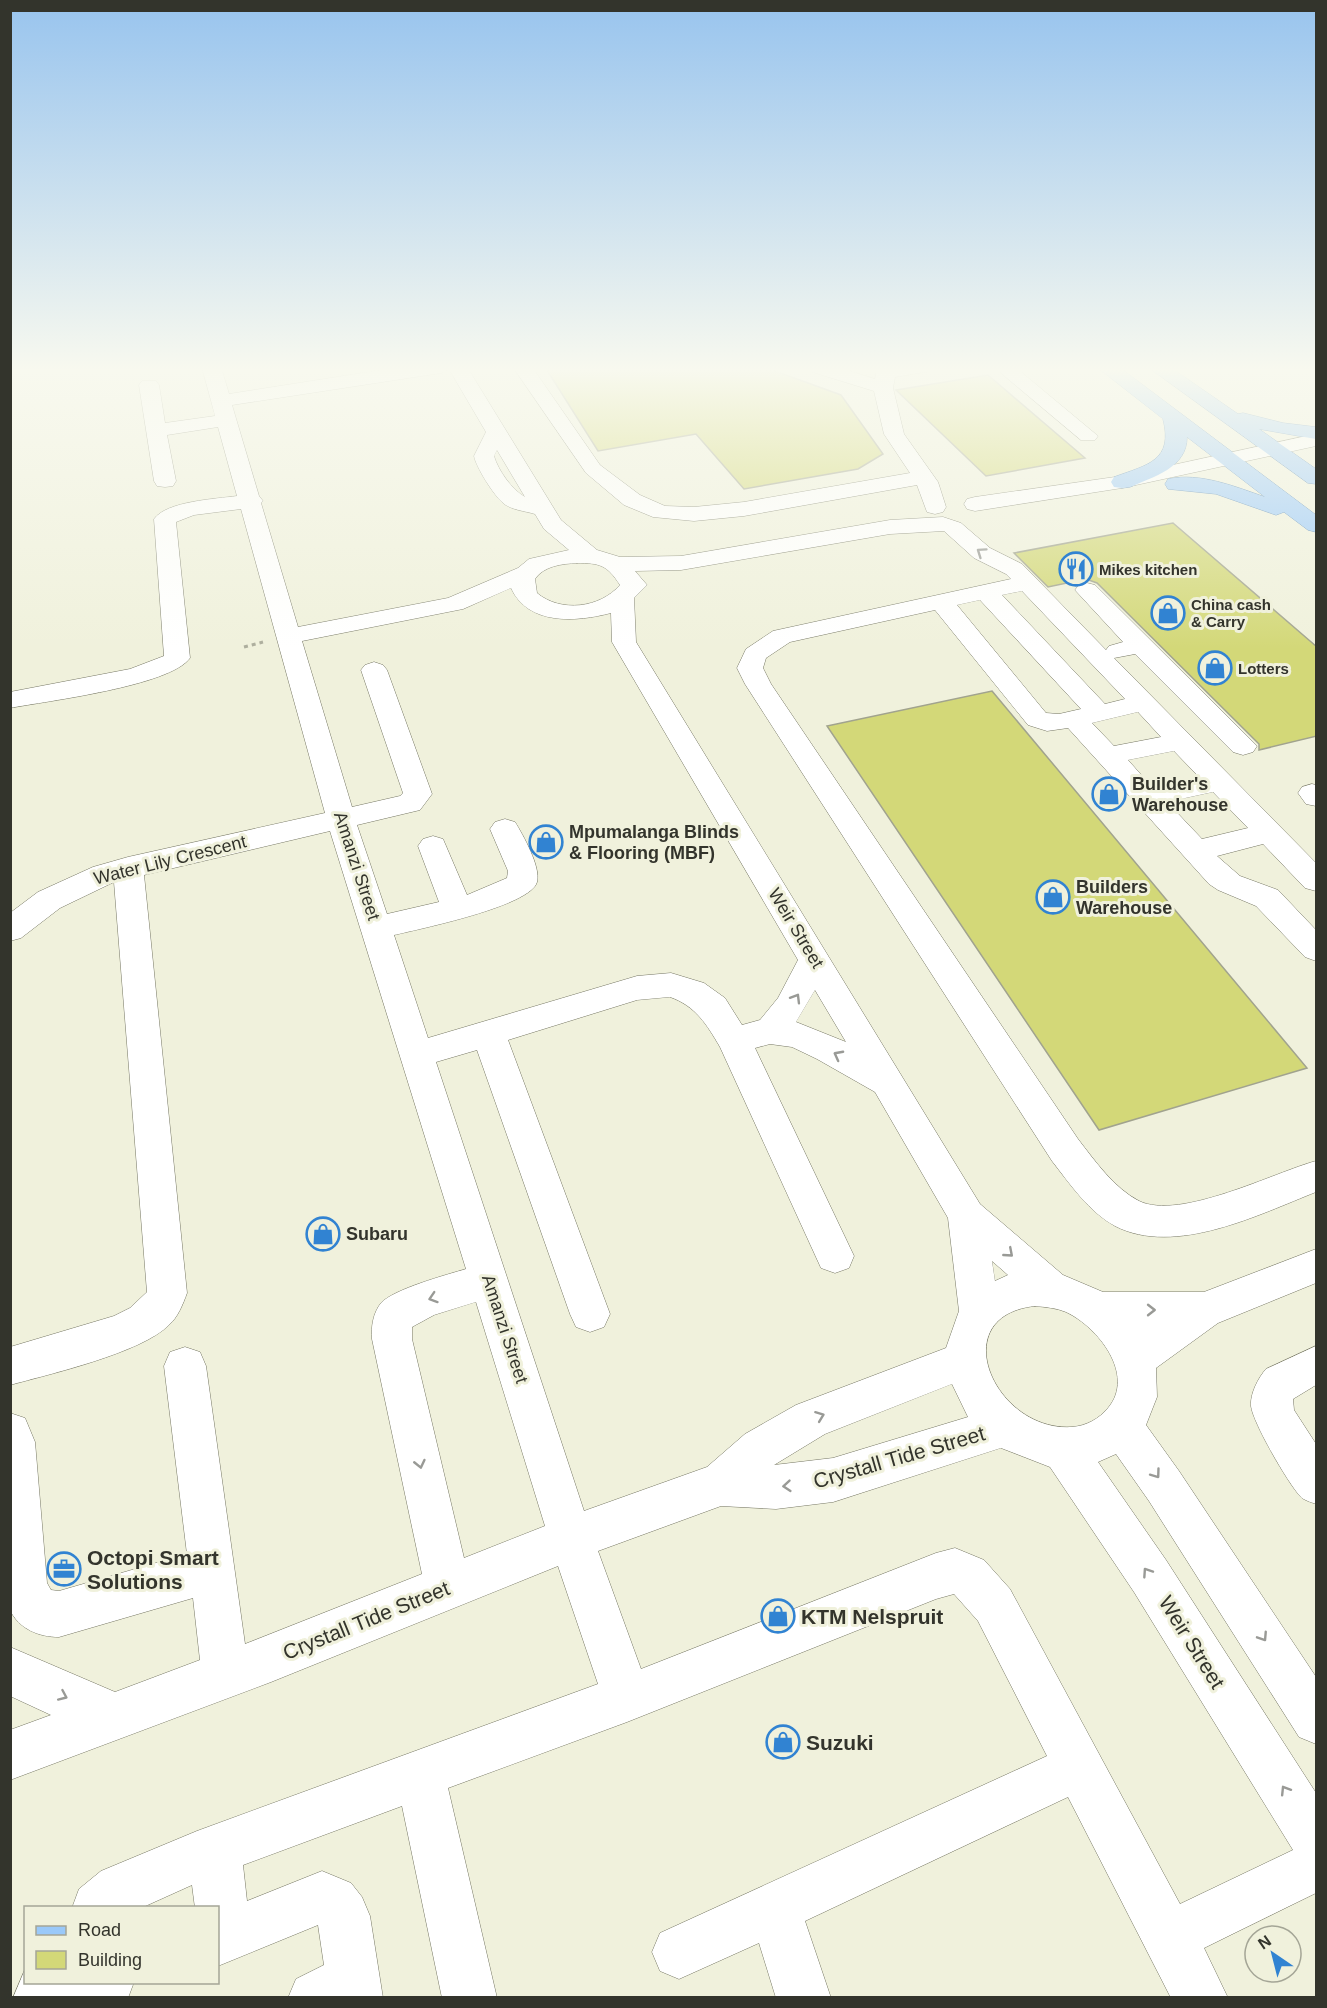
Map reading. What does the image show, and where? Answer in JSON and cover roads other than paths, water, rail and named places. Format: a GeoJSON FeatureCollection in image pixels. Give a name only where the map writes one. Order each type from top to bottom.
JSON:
{"type":"FeatureCollection","features":[{"type":"Feature","properties":{"kind":"main road"},"geometry":{"type":"LineString","coordinates":[[1122,482],[1156,468],[1167,461]]}},
{"type":"Feature","properties":{"kind":"main road"},"geometry":{"type":"LineString","coordinates":[[1230,461],[1317,525]]}},
{"type":"Feature","properties":{"kind":"main road"},"geometry":{"type":"LineString","coordinates":[[1293,462],[1317,478]]}},
{"type":"Feature","properties":{"kind":"main road"},"geometry":{"type":"LineString","coordinates":[[1176,484],[1234,492],[1317,525]]}},
{"type":"Feature","properties":{"kind":"street"},"geometry":{"type":"LineString","coordinates":[[162,461],[165,481]]}},
{"type":"Feature","properties":{"kind":"street","name":"Amanzi Street"},"geometry":{"type":"LineString","coordinates":[[240,461],[341,819],[572,1538],[627,1698]]}},
{"type":"Feature","properties":{"kind":"street"},"geometry":{"type":"LineString","coordinates":[[485,461],[510,498],[547,516],[590,556]]}},
{"type":"Feature","properties":{"kind":"street"},"geometry":{"type":"LineString","coordinates":[[587,461],[593,469],[632,500],[661,512],[694,514],[734,510],[925,480]]}},
{"type":"Feature","properties":{"kind":"street"},"geometry":{"type":"LineString","coordinates":[[912,461],[943,513],[982,553],[1020,576],[1317,881]]}},
{"type":"Feature","properties":{"kind":"street"},"geometry":{"type":"LineString","coordinates":[[984,517],[1122,482],[1220,461]]}},
{"type":"Feature","properties":{"kind":"street"},"geometry":{"type":"LineString","coordinates":[[984,517],[1246,472],[1298,461]]}},
{"type":"Feature","properties":{"kind":"street"},"geometry":{"type":"LineString","coordinates":[[10,700],[136,676],[173,662],[177,658],[165,519],[188,510],[252,501]]}},
{"type":"Feature","properties":{"kind":"street"},"geometry":{"type":"LineString","coordinates":[[290,636],[454,604],[536,567],[567,556],[590,556],[616,564],[681,563],[890,526],[943,513],[951,501],[984,517],[1020,576]]}},
{"type":"Feature","properties":{"kind":"street"},"geometry":{"type":"LineString","coordinates":[[547,516],[536,567],[523,581],[523,589],[527,597],[624,642],[625,593],[629,580],[625,571],[616,564]]}},
{"type":"Feature","properties":{"kind":"street"},"geometry":{"type":"LineString","coordinates":[[454,604],[596,610],[681,563]]}},
{"type":"Feature","properties":{"kind":"street"},"geometry":{"type":"LineString","coordinates":[[1020,576],[986,592],[782,636],[755,654],[750,668],[758,684],[1065,1150],[1114,1204],[1131,1216],[1154,1223],[1174,1222],[1251,1200],[1317,1176]]}},
{"type":"Feature","properties":{"kind":"street"},"geometry":{"type":"LineString","coordinates":[[1087,590],[1243,746]]}},
{"type":"Feature","properties":{"kind":"street"},"geometry":{"type":"LineString","coordinates":[[986,592],[1086,716],[1108,756],[1146,797],[1228,883],[1268,898],[1317,949]]}},
{"type":"Feature","properties":{"kind":"street"},"geometry":{"type":"LineString","coordinates":[[941,602],[1033,715],[1042,721],[1051,723],[1144,703]]}},
{"type":"Feature","properties":{"kind":"street","name":"Weir Street"},"geometry":{"type":"LineString","coordinates":[[624,642],[967,1215]]}},
{"type":"Feature","properties":{"kind":"street"},"geometry":{"type":"LineString","coordinates":[[1099,656],[1140,645]]}},
{"type":"Feature","properties":{"kind":"street","name":"Water Lily Crescent"},"geometry":{"type":"LineString","coordinates":[[10,930],[49,900],[79,884],[128,867],[410,803],[418,794],[374,670]]}},
{"type":"Feature","properties":{"kind":"street"},"geometry":{"type":"LineString","coordinates":[[1108,756],[1180,741]]}},
{"type":"Feature","properties":{"kind":"street"},"geometry":{"type":"LineString","coordinates":[[1146,797],[1220,781]]}},
{"type":"Feature","properties":{"kind":"street"},"geometry":{"type":"LineString","coordinates":[[376,928],[494,897],[517,888],[522,883],[523,872],[505,829]]}},
{"type":"Feature","properties":{"kind":"street"},"geometry":{"type":"LineString","coordinates":[[1196,850],[1270,833]]}},
{"type":"Feature","properties":{"kind":"street"},"geometry":{"type":"LineString","coordinates":[[433,846],[456,907]]}},
{"type":"Feature","properties":{"kind":"street"},"geometry":{"type":"LineString","coordinates":[[10,1366],[91,1342],[140,1323],[154,1315],[167,1293],[128,867]]}},
{"type":"Feature","properties":{"kind":"street"},"geometry":{"type":"LineString","coordinates":[[770,1031],[797,998],[814,959]]}},
{"type":"Feature","properties":{"kind":"street"},"geometry":{"type":"LineString","coordinates":[[417,1055],[637,988],[671,985],[692,992],[713,1007],[735,1042],[835,1256]]}},
{"type":"Feature","properties":{"kind":"street"},"geometry":{"type":"LineString","coordinates":[[735,1042],[770,1031],[797,1037],[822,1047],[889,1084]]}},
{"type":"Feature","properties":{"kind":"street"},"geometry":{"type":"LineString","coordinates":[[488,1032],[590,1314]]}},
{"type":"Feature","properties":{"kind":"street"},"geometry":{"type":"LineString","coordinates":[[967,1215],[1052,1290]]}},
{"type":"Feature","properties":{"kind":"street"},"geometry":{"type":"LineString","coordinates":[[967,1215],[979,1313]]}},
{"type":"Feature","properties":{"kind":"street"},"geometry":{"type":"LineString","coordinates":[[1135,1359],[1204,1310],[1317,1266]]}},
{"type":"Feature","properties":{"kind":"street"},"geometry":{"type":"LineString","coordinates":[[448,1588],[392,1340],[391,1326],[395,1316],[413,1305],[489,1280]]}},
{"type":"Feature","properties":{"kind":"street"},"geometry":{"type":"LineString","coordinates":[[1018,1290],[1052,1290],[1068,1294],[1098,1310],[1114,1324],[1135,1359],[1138,1388],[1136,1403],[1122,1427],[1095,1443],[1062,1448],[1042,1445],[1004,1426],[976,1395],[964,1360],[967,1334],[979,1313],[990,1302],[1018,1290]]}},
{"type":"Feature","properties":{"kind":"street"},"geometry":{"type":"LineString","coordinates":[[1098,1310],[1204,1310]]}},
{"type":"Feature","properties":{"kind":"street","name":"Crystall Tide Street"},"geometry":{"type":"LineString","coordinates":[[10,1755],[226,1675],[572,1538],[721,1484],[760,1449],[811,1419],[964,1360]]}},
{"type":"Feature","properties":{"kind":"street"},"geometry":{"type":"LineString","coordinates":[[1317,1365],[1280,1382],[1272,1398],[1276,1419],[1317,1482]]}},
{"type":"Feature","properties":{"kind":"street"},"geometry":{"type":"LineString","coordinates":[[185,1366],[226,1675]]}},
{"type":"Feature","properties":{"kind":"street","name":"Crystall Tide Street"},"geometry":{"type":"LineString","coordinates":[[721,1484],[776,1487],[833,1480],[1004,1426]]}},
{"type":"Feature","properties":{"kind":"street"},"geometry":{"type":"LineString","coordinates":[[1122,1427],[1164,1486],[1317,1720]]}},
{"type":"Feature","properties":{"kind":"street"},"geometry":{"type":"LineString","coordinates":[[10,1433],[14,1442],[26,1596],[39,1612],[59,1614],[211,1570]]}},
{"type":"Feature","properties":{"kind":"street","name":"Weir Street"},"geometry":{"type":"LineString","coordinates":[[1062,1448],[1150,1576],[1317,1839]]}},
{"type":"Feature","properties":{"kind":"street"},"geometry":{"type":"LineString","coordinates":[[100,1906],[120,1890],[215,1850],[627,1698],[936,1576],[955,1571],[968,1576],[994,1605],[1201,1998]]}},
{"type":"Feature","properties":{"kind":"street"},"geometry":{"type":"LineString","coordinates":[[10,1671],[81,1704],[117,1717]]}},
{"type":"Feature","properties":{"kind":"street"},"geometry":{"type":"LineString","coordinates":[[680,1952],[1078,1767]]}},
{"type":"Feature","properties":{"kind":"street"},"geometry":{"type":"LineString","coordinates":[[420,1774],[470,1998]]}},
{"type":"Feature","properties":{"kind":"street"},"geometry":{"type":"LineString","coordinates":[[215,1850],[219,1906]]}},
{"type":"Feature","properties":{"kind":"street"},"geometry":{"type":"LineString","coordinates":[[1169,1937],[1317,1866]]}},
{"type":"Feature","properties":{"kind":"street"},"geometry":{"type":"LineString","coordinates":[[219,1908],[221,1937],[322,1897],[332,1899],[339,1906],[343,1916],[342,1992]]}},
{"type":"Feature","properties":{"kind":"street"},"geometry":{"type":"LineString","coordinates":[[775,1909],[804,1998]]}},
{"type":"Feature","properties":{"kind":"street"},"geometry":{"type":"LineString","coordinates":[[40,1998],[47,1984]]}},
{"type":"Feature","properties":{"kind":"street"},"geometry":{"type":"LineString","coordinates":[[69,1998],[104,1984]]}},
{"type":"Feature","properties":{"kind":"place","name":"Mikes kitchen"},"geometry":{"type":"Point","coordinates":[1076,569]}},
{"type":"Feature","properties":{"kind":"place","name":"China cash & Carry"},"geometry":{"type":"Point","coordinates":[1168,613]}},
{"type":"Feature","properties":{"kind":"place","name":"Lotters"},"geometry":{"type":"Point","coordinates":[1215,668]}},
{"type":"Feature","properties":{"kind":"place","name":"Builder's Warehouse"},"geometry":{"type":"Point","coordinates":[1109,794]}},
{"type":"Feature","properties":{"kind":"place","name":"Mpumalanga Blinds & Flooring (MBF)"},"geometry":{"type":"Point","coordinates":[546,842]}},
{"type":"Feature","properties":{"kind":"place","name":"Builders Warehouse"},"geometry":{"type":"Point","coordinates":[1053,897]}},
{"type":"Feature","properties":{"kind":"place","name":"Subaru"},"geometry":{"type":"Point","coordinates":[323,1234]}},
{"type":"Feature","properties":{"kind":"place","name":"Octopi Smart Solutions"},"geometry":{"type":"Point","coordinates":[64,1569]}},
{"type":"Feature","properties":{"kind":"place","name":"KTM Nelspruit"},"geometry":{"type":"Point","coordinates":[778,1616]}},
{"type":"Feature","properties":{"kind":"place","name":"Suzuki"},"geometry":{"type":"Point","coordinates":[783,1742]}}]}
